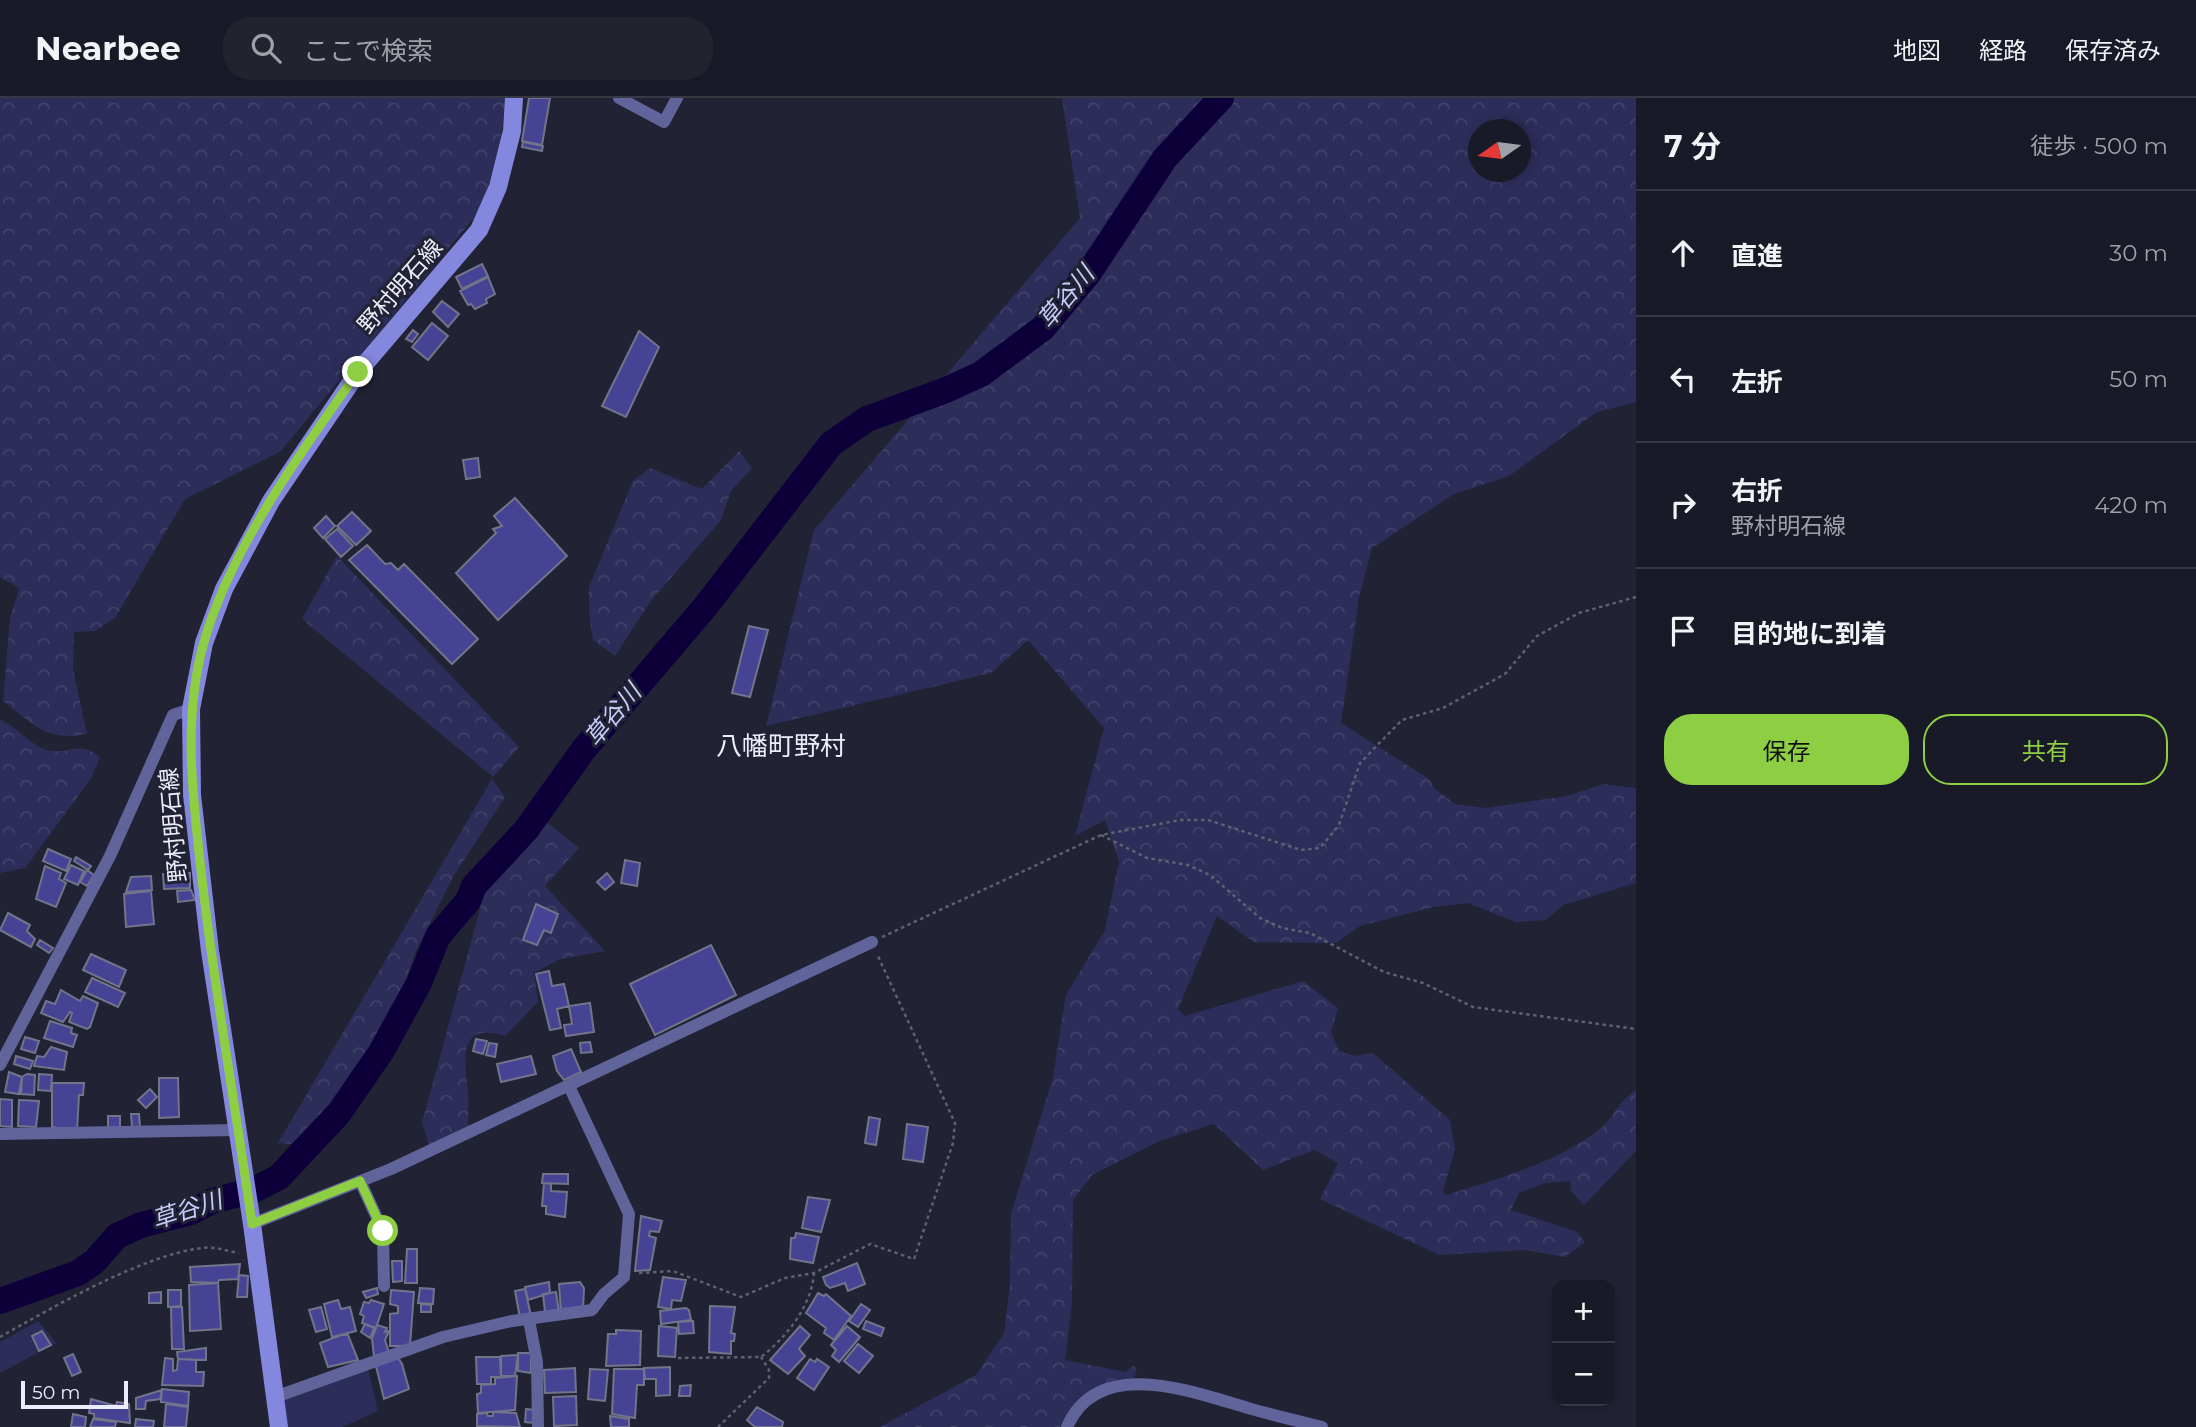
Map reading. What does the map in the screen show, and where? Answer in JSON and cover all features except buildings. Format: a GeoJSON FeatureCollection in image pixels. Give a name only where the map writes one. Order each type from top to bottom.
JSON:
{"type":"FeatureCollection","features":[{"type":"Feature","properties":{"kind":"main road","name":"野村明石線"},"geometry":{"type":"LineString","coordinates":[[279,1427],[252,1220],[210,951],[192,795],[191,709],[204,643],[224,589],[271,500],[358,372],[478,230],[498,187],[512,131],[514,98]]}},
{"type":"Feature","properties":{"kind":"street"},"geometry":{"type":"LineString","coordinates":[[619,98],[664,122],[677,98]]}},
{"type":"Feature","properties":{"kind":"street"},"geometry":{"type":"LineString","coordinates":[[0,1065],[110,856],[173,715],[191,709]]}},
{"type":"Feature","properties":{"kind":"street"},"geometry":{"type":"LineString","coordinates":[[252,1220],[360,1181],[569,1086],[872,942]]}},
{"type":"Feature","properties":{"kind":"street"},"geometry":{"type":"LineString","coordinates":[[275,1396],[443,1337],[592,1310],[604,1294],[624,1277],[629,1214],[569,1086]]}},
{"type":"Feature","properties":{"kind":"street"},"geometry":{"type":"LineString","coordinates":[[0,1134],[238,1130]]}},
{"type":"Feature","properties":{"kind":"street"},"geometry":{"type":"LineString","coordinates":[[360,1181],[383,1231],[384,1286]]}},
{"type":"Feature","properties":{"kind":"street"},"geometry":{"type":"LineString","coordinates":[[529,1320],[537,1362],[538,1427]]}},
{"type":"Feature","properties":{"kind":"street"},"geometry":{"type":"LineString","coordinates":[[1067,1427],[1082,1402],[1105,1391],[1138,1383],[1191,1390],[1322,1427]]}},
{"type":"Feature","properties":{"kind":"path"},"geometry":{"type":"LineString","coordinates":[[624,1277],[673,1270],[741,1297],[785,1278],[814,1273],[870,1244],[914,1259],[956,1123],[872,942],[1101,835],[1180,820],[1208,820],[1301,850],[1320,848],[1339,825],[1360,763],[1402,720],[1443,708],[1505,674],[1537,636],[1579,613],[1636,597]]}},
{"type":"Feature","properties":{"kind":"path"},"geometry":{"type":"LineString","coordinates":[[1101,835],[1147,859],[1188,865],[1210,875],[1260,918],[1282,928],[1310,933],[1384,972],[1423,983],[1473,1007],[1636,1029]]}},
{"type":"Feature","properties":{"kind":"path"},"geometry":{"type":"LineString","coordinates":[[0,1337],[55,1306],[158,1259],[204,1248],[256,1252]]}},
{"type":"Feature","properties":{"kind":"path"},"geometry":{"type":"LineString","coordinates":[[678,1358],[761,1357],[799,1315],[813,1289],[814,1273]]}},
{"type":"Feature","properties":{"kind":"path"},"geometry":{"type":"LineString","coordinates":[[718,1427],[769,1378],[769,1370],[761,1357]]}},
{"type":"Feature","properties":{"kind":"green space"},"geometry":{"type":"Polygon","coordinates":[[[0,98],[506,98],[499,152],[481,209],[280,452],[185,499],[115,618],[95,631],[74,632],[73,669],[87,734],[73,736],[41,729],[3,701],[10,618],[19,588],[0,577],[0,98]]]}},
{"type":"Feature","properties":{"kind":"green space"},"geometry":{"type":"Polygon","coordinates":[[[1062,98],[1636,98],[1636,402],[1597,412],[1509,476],[1454,494],[1372,548],[1359,598],[1341,723],[1429,779],[1434,788],[1455,804],[1485,808],[1567,796],[1603,784],[1636,788],[1636,883],[1563,905],[1546,920],[1516,922],[1468,903],[1434,907],[1360,926],[1336,943],[1254,942],[1217,916],[1178,1009],[1185,1016],[1303,981],[1338,1008],[1331,1032],[1339,1051],[1355,1056],[1373,1053],[1450,1120],[1455,1149],[1443,1191],[1446,1195],[1526,1169],[1565,1151],[1600,1129],[1636,1090],[1636,1151],[1584,1205],[1571,1191],[1570,1181],[1545,1183],[1519,1193],[1511,1210],[1577,1232],[1585,1242],[1565,1257],[1525,1250],[1439,1255],[1320,1199],[1338,1163],[1314,1150],[1263,1170],[1214,1124],[1162,1140],[1092,1175],[1073,1200],[1072,1304],[1065,1360],[1125,1372],[1133,1366],[1137,1368],[1133,1380],[1081,1397],[1060,1427],[880,1427],[976,1375],[1004,1333],[1010,1285],[1011,1214],[1053,1077],[1066,995],[1105,930],[1119,861],[1105,820],[1075,836],[1104,728],[1028,640],[991,673],[766,726],[814,530],[1080,218],[1062,98]]]}},
{"type":"Feature","properties":{"kind":"green space"},"geometry":{"type":"Polygon","coordinates":[[[739,451],[752,468],[731,491],[721,520],[650,602],[615,656],[593,640],[589,587],[633,481],[650,468],[702,489],[739,451]]]}},
{"type":"Feature","properties":{"kind":"green space"},"geometry":{"type":"Polygon","coordinates":[[[337,556],[519,747],[493,777],[302,619],[337,556]]]}},
{"type":"Feature","properties":{"kind":"green space"},"geometry":{"type":"Polygon","coordinates":[[[0,720],[45,749],[81,749],[100,757],[92,777],[25,868],[0,873],[0,720]]]}},
{"type":"Feature","properties":{"kind":"green space"},"geometry":{"type":"Polygon","coordinates":[[[492,779],[505,797],[453,877],[416,951],[399,999],[320,1127],[290,1144],[278,1143],[492,779]]]}},
{"type":"Feature","properties":{"kind":"green space"},"geometry":{"type":"Polygon","coordinates":[[[539,816],[579,848],[545,886],[605,951],[560,959],[534,973],[538,1002],[505,1036],[489,1033],[478,1034],[471,1039],[465,1058],[468,1127],[429,1145],[422,1123],[484,894],[539,816]]]}},
{"type":"Feature","properties":{"kind":"green space"},"geometry":{"type":"Polygon","coordinates":[[[38,1321],[56,1343],[0,1373],[0,1342],[38,1321]]]}},
{"type":"Feature","properties":{"kind":"green space"},"geometry":{"type":"Polygon","coordinates":[[[368,1368],[378,1411],[342,1427],[288,1427],[284,1395],[368,1368]]]}},
{"type":"Feature","properties":{"kind":"waterway","name":"草谷川"},"geometry":{"type":"LineString","coordinates":[[0,1301],[78,1273],[94,1262],[117,1236],[141,1225],[191,1212],[212,1201],[254,1190],[279,1177],[339,1113],[381,1052],[419,983],[438,936],[468,901],[474,886],[526,830],[584,749],[705,607],[831,444],[867,419],[981,374],[1043,328],[1088,274],[1165,158],[1221,98]]}},
{"type":"Feature","properties":{"kind":"district","name":"八幡町野村"},"geometry":{"type":"Point","coordinates":[781,746]}},
{"type":"Feature","properties":{"kind":"route"},"geometry":{"type":"LineString","coordinates":[[358,372],[271,500],[224,589],[204,643],[191,709],[192,795],[210,951],[252,1224],[360,1181],[383,1231]]}}]}
